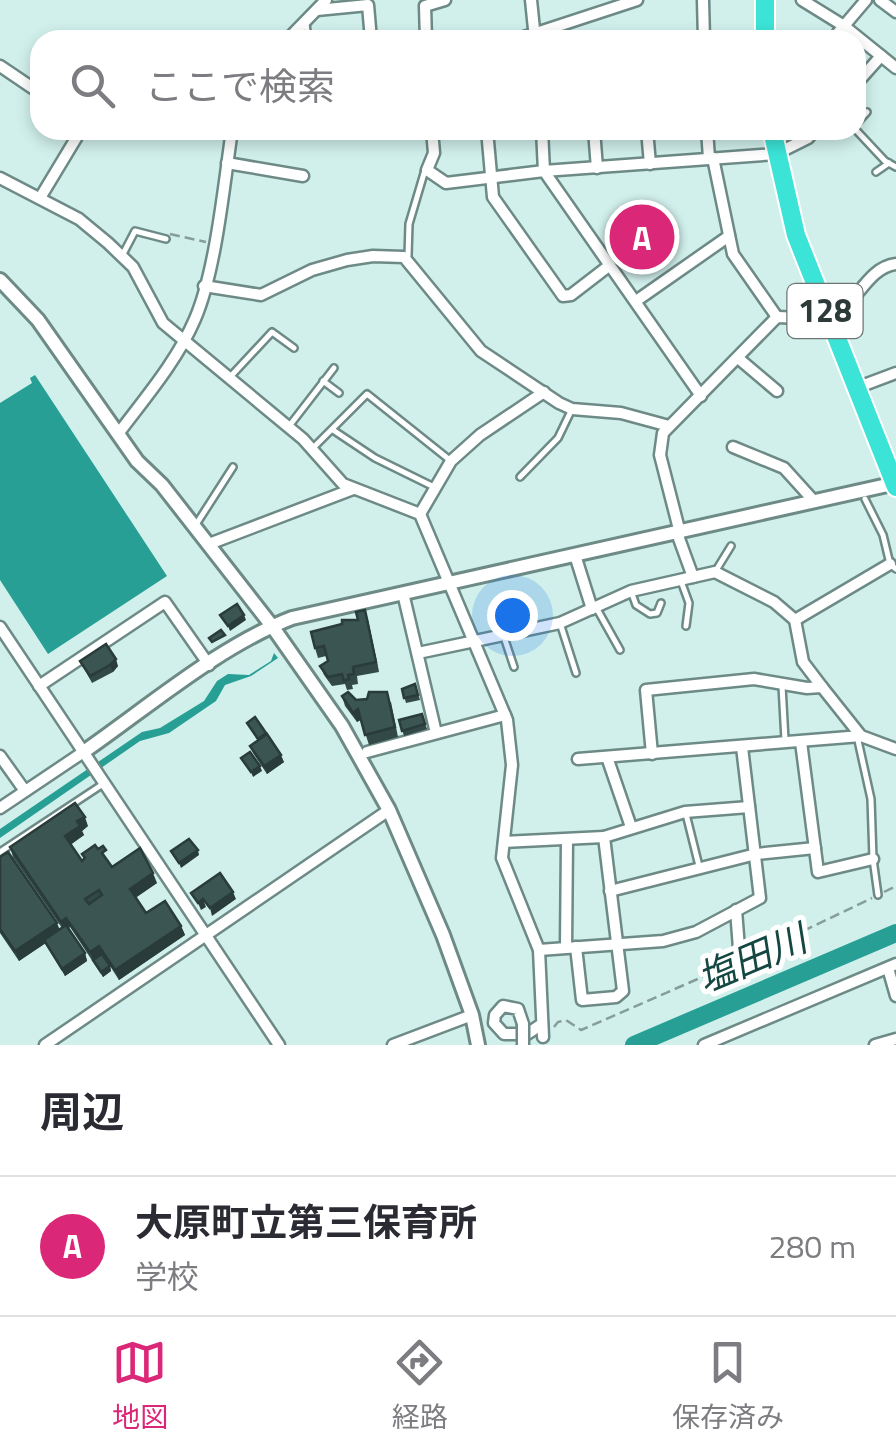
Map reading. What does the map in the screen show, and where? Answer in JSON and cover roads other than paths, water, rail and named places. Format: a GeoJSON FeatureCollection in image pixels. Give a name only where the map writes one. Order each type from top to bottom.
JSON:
{"type":"FeatureCollection","features":[{"type":"Feature","properties":{"kind":"highway"},"geometry":{"type":"LineString","coordinates":[[764,0],[765,30]]}},
{"type":"Feature","properties":{"kind":"highway","name":"128"},"geometry":{"type":"LineString","coordinates":[[774,140],[796,235],[896,484]]}},
{"type":"Feature","properties":{"kind":"street"},"geometry":{"type":"LineString","coordinates":[[297,30],[326,0]]}},
{"type":"Feature","properties":{"kind":"street"},"geometry":{"type":"LineString","coordinates":[[426,30],[425,3],[445,0]]}},
{"type":"Feature","properties":{"kind":"street"},"geometry":{"type":"LineString","coordinates":[[531,0],[534,30]]}},
{"type":"Feature","properties":{"kind":"street"},"geometry":{"type":"LineString","coordinates":[[554,30],[637,0]]}},
{"type":"Feature","properties":{"kind":"street"},"geometry":{"type":"LineString","coordinates":[[703,0],[703,30]]}},
{"type":"Feature","properties":{"kind":"street"},"geometry":{"type":"LineString","coordinates":[[802,0],[849,30]]}},
{"type":"Feature","properties":{"kind":"street"},"geometry":{"type":"LineString","coordinates":[[841,30],[866,0]]}},
{"type":"Feature","properties":{"kind":"street"},"geometry":{"type":"LineString","coordinates":[[880,0],[896,12]]}},
{"type":"Feature","properties":{"kind":"street"},"geometry":{"type":"LineString","coordinates":[[317,10],[368,5],[369,30]]}},
{"type":"Feature","properties":{"kind":"street"},"geometry":{"type":"LineString","coordinates":[[866,44],[896,68]]}},
{"type":"Feature","properties":{"kind":"street"},"geometry":{"type":"LineString","coordinates":[[866,73],[881,56]]}},
{"type":"Feature","properties":{"kind":"street"},"geometry":{"type":"LineString","coordinates":[[0,66],[30,86]]}},
{"type":"Feature","properties":{"kind":"street"},"geometry":{"type":"LineString","coordinates":[[40,198],[75,140]]}},
{"type":"Feature","properties":{"kind":"street"},"geometry":{"type":"LineString","coordinates":[[118,434],[166,370],[194,323],[230,140]]}},
{"type":"Feature","properties":{"kind":"street"},"geometry":{"type":"LineString","coordinates":[[433,140],[434,152],[427,170],[446,183],[544,171],[776,154],[804,140]]}},
{"type":"Feature","properties":{"kind":"street"},"geometry":{"type":"LineString","coordinates":[[488,140],[493,197],[563,296],[571,296],[610,265]]}},
{"type":"Feature","properties":{"kind":"street"},"geometry":{"type":"LineString","coordinates":[[542,140],[544,171],[701,396]]}},
{"type":"Feature","properties":{"kind":"street"},"geometry":{"type":"LineString","coordinates":[[595,140],[597,168]]}},
{"type":"Feature","properties":{"kind":"street"},"geometry":{"type":"LineString","coordinates":[[648,140],[650,164]]}},
{"type":"Feature","properties":{"kind":"street"},"geometry":{"type":"LineString","coordinates":[[708,140],[734,254],[777,317]]}},
{"type":"Feature","properties":{"kind":"street"},"geometry":{"type":"LineString","coordinates":[[227,163],[303,176]]}},
{"type":"Feature","properties":{"kind":"street"},"geometry":{"type":"LineString","coordinates":[[0,178],[79,219],[122,256],[138,276],[163,322],[289,426],[342,484],[420,514],[476,643],[512,742],[502,858],[539,950],[542,1030],[528,1034],[504,1034],[494,1023],[495,1014],[503,1006],[518,1009],[523,1024],[523,1045]]}},
{"type":"Feature","properties":{"kind":"street"},"geometry":{"type":"LineString","coordinates":[[636,301],[729,236]]}},
{"type":"Feature","properties":{"kind":"street"},"geometry":{"type":"LineString","coordinates":[[204,286],[261,294],[312,270],[348,260],[373,256],[408,259],[481,352],[572,409],[621,413],[669,426]]}},
{"type":"Feature","properties":{"kind":"street"},"geometry":{"type":"LineString","coordinates":[[693,577],[678,533],[659,441],[669,426],[777,317],[827,318],[837,314],[880,270],[896,264]]}},
{"type":"Feature","properties":{"kind":"street"},"geometry":{"type":"LineString","coordinates":[[0,280],[38,320],[137,461],[162,485],[209,544],[342,726],[388,810],[443,935],[472,1014],[478,1045]]}},
{"type":"Feature","properties":{"kind":"street"},"geometry":{"type":"LineString","coordinates":[[738,358],[776,390]]}},
{"type":"Feature","properties":{"kind":"street"},"geometry":{"type":"LineString","coordinates":[[855,388],[896,373]]}},
{"type":"Feature","properties":{"kind":"street"},"geometry":{"type":"LineString","coordinates":[[420,514],[451,461],[480,435],[544,392]]}},
{"type":"Feature","properties":{"kind":"street"},"geometry":{"type":"LineString","coordinates":[[733,447],[784,468],[813,500]]}},
{"type":"Feature","properties":{"kind":"street"},"geometry":{"type":"LineString","coordinates":[[0,808],[86,758],[209,665],[292,618],[896,484]]}},
{"type":"Feature","properties":{"kind":"street"},"geometry":{"type":"LineString","coordinates":[[209,544],[354,489]]}},
{"type":"Feature","properties":{"kind":"street"},"geometry":{"type":"LineString","coordinates":[[575,555],[594,608]]}},
{"type":"Feature","properties":{"kind":"street"},"geometry":{"type":"LineString","coordinates":[[795,620],[893,566]]}},
{"type":"Feature","properties":{"kind":"street"},"geometry":{"type":"LineString","coordinates":[[418,653],[560,624],[630,591],[714,572],[774,602],[795,620],[803,662],[859,736]]}},
{"type":"Feature","properties":{"kind":"street"},"geometry":{"type":"LineString","coordinates":[[403,592],[436,733]]}},
{"type":"Feature","properties":{"kind":"street"},"geometry":{"type":"LineString","coordinates":[[38,686],[165,602],[209,665]]}},
{"type":"Feature","properties":{"kind":"street"},"geometry":{"type":"LineString","coordinates":[[0,627],[278,1045]]}},
{"type":"Feature","properties":{"kind":"street"},"geometry":{"type":"LineString","coordinates":[[652,754],[646,690],[754,680],[822,687]]}},
{"type":"Feature","properties":{"kind":"street"},"geometry":{"type":"LineString","coordinates":[[367,752],[505,715]]}},
{"type":"Feature","properties":{"kind":"street"},"geometry":{"type":"LineString","coordinates":[[578,759],[859,736],[896,750]]}},
{"type":"Feature","properties":{"kind":"street"},"geometry":{"type":"LineString","coordinates":[[802,742],[818,872],[873,859]]}},
{"type":"Feature","properties":{"kind":"street"},"geometry":{"type":"LineString","coordinates":[[539,950],[663,940],[696,932],[760,898],[742,747]]}},
{"type":"Feature","properties":{"kind":"street"},"geometry":{"type":"LineString","coordinates":[[0,756],[24,792]]}},
{"type":"Feature","properties":{"kind":"street"},"geometry":{"type":"LineString","coordinates":[[607,757],[631,827]]}},
{"type":"Feature","properties":{"kind":"street"},"geometry":{"type":"LineString","coordinates":[[504,842],[604,837],[685,812],[749,808]]}},
{"type":"Feature","properties":{"kind":"street"},"geometry":{"type":"LineString","coordinates":[[45,1045],[388,810]]}},
{"type":"Feature","properties":{"kind":"street"},"geometry":{"type":"LineString","coordinates":[[567,840],[571,947],[582,1000],[616,997],[623,991],[604,837]]}},
{"type":"Feature","properties":{"kind":"street"},"geometry":{"type":"LineString","coordinates":[[610,891],[756,854],[815,848]]}},
{"type":"Feature","properties":{"kind":"street"},"geometry":{"type":"LineString","coordinates":[[736,910],[740,961]]}},
{"type":"Feature","properties":{"kind":"street"},"geometry":{"type":"LineString","coordinates":[[704,1045],[724,1042],[892,966],[896,996]]}},
{"type":"Feature","properties":{"kind":"street"},"geometry":{"type":"LineString","coordinates":[[393,1045],[472,1014]]}},
{"type":"Feature","properties":{"kind":"street"},"geometry":{"type":"LineString","coordinates":[[876,1045],[896,1039]]}},
{"type":"Feature","properties":{"kind":"lane"},"geometry":{"type":"LineString","coordinates":[[306,21],[307,30]]}},
{"type":"Feature","properties":{"kind":"lane"},"geometry":{"type":"LineString","coordinates":[[866,137],[893,165],[876,172]]}},
{"type":"Feature","properties":{"kind":"lane"},"geometry":{"type":"LineString","coordinates":[[408,259],[409,224],[427,170]]}},
{"type":"Feature","properties":{"kind":"lane"},"geometry":{"type":"LineString","coordinates":[[122,256],[136,231],[166,239]]}},
{"type":"Feature","properties":{"kind":"lane"},"geometry":{"type":"LineString","coordinates":[[230,378],[272,332],[294,348]]}},
{"type":"Feature","properties":{"kind":"lane"},"geometry":{"type":"LineString","coordinates":[[289,426],[334,368]]}},
{"type":"Feature","properties":{"kind":"lane"},"geometry":{"type":"LineString","coordinates":[[323,381],[339,393]]}},
{"type":"Feature","properties":{"kind":"lane"},"geometry":{"type":"LineString","coordinates":[[312,448],[367,394],[451,461]]}},
{"type":"Feature","properties":{"kind":"lane"},"geometry":{"type":"LineString","coordinates":[[520,477],[558,438],[572,409]]}},
{"type":"Feature","properties":{"kind":"lane"},"geometry":{"type":"LineString","coordinates":[[333,430],[375,458],[434,487]]}},
{"type":"Feature","properties":{"kind":"lane"},"geometry":{"type":"LineString","coordinates":[[195,526],[233,467]]}},
{"type":"Feature","properties":{"kind":"lane"},"geometry":{"type":"LineString","coordinates":[[865,499],[884,535],[893,566]]}},
{"type":"Feature","properties":{"kind":"lane"},"geometry":{"type":"LineString","coordinates":[[714,572],[731,546]]}},
{"type":"Feature","properties":{"kind":"lane"},"geometry":{"type":"LineString","coordinates":[[680,581],[689,604],[686,626]]}},
{"type":"Feature","properties":{"kind":"lane"},"geometry":{"type":"LineString","coordinates":[[630,591],[636,605],[650,614],[657,612],[661,603]]}},
{"type":"Feature","properties":{"kind":"lane"},"geometry":{"type":"LineString","coordinates":[[594,608],[620,650]]}},
{"type":"Feature","properties":{"kind":"lane"},"geometry":{"type":"LineString","coordinates":[[560,624],[576,673]]}},
{"type":"Feature","properties":{"kind":"lane"},"geometry":{"type":"LineString","coordinates":[[504,637],[514,667]]}},
{"type":"Feature","properties":{"kind":"lane"},"geometry":{"type":"LineString","coordinates":[[782,683],[785,743]]}},
{"type":"Feature","properties":{"kind":"lane"},"geometry":{"type":"LineString","coordinates":[[859,736],[871,799],[878,895]]}},
{"type":"Feature","properties":{"kind":"lane"},"geometry":{"type":"LineString","coordinates":[[0,852],[102,783]]}},
{"type":"Feature","properties":{"kind":"lane"},"geometry":{"type":"LineString","coordinates":[[685,812],[700,869]]}},
{"type":"Feature","properties":{"kind":"water"},"geometry":{"type":"Polygon","coordinates":[[[35,375],[167,576],[48,654],[0,580],[0,403],[32,383],[30,378],[35,375]]]}},
{"type":"Feature","properties":{"kind":"water"},"geometry":{"type":"Polygon","coordinates":[[[274,653],[278,658],[251,676],[225,685],[216,701],[169,733],[140,741],[0,838],[0,829],[142,732],[160,728],[204,701],[217,681],[228,674],[249,675],[271,661],[274,653]]]}},
{"type":"Feature","properties":{"kind":"waterway","name":"塩田川"},"geometry":{"type":"LineString","coordinates":[[634,1045],[896,933]]}},
{"type":"Feature","properties":{"kind":"place","name":"大原町立第三保育所"},"geometry":{"type":"Point","coordinates":[642,237]}}]}
